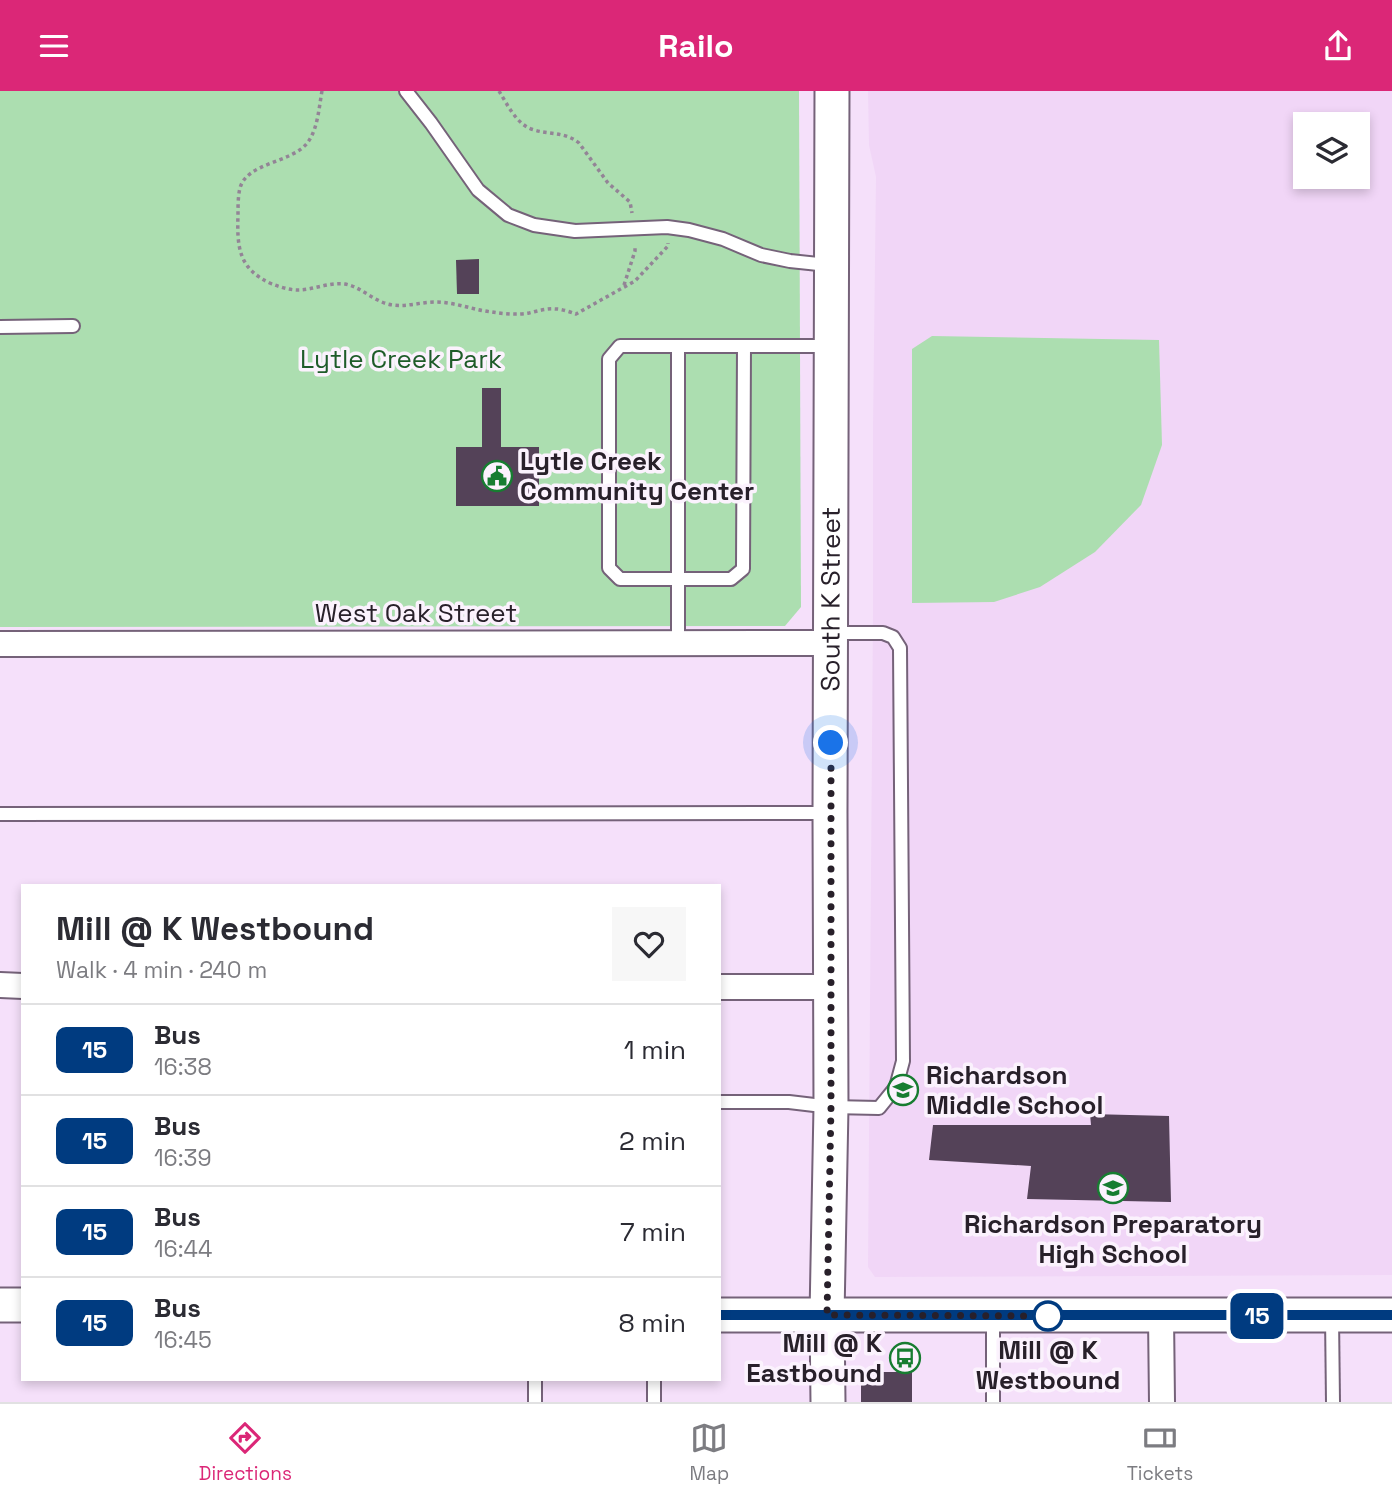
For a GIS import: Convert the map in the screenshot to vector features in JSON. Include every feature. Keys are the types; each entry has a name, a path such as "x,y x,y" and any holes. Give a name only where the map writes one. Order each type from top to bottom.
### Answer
{"street":[{"name":"South K Street","path":"828,1402 832,91"},
{"name":"West Oak Street","path":"0,644 678,643 831,638"},
{"path":"0,985 21,986"},
{"path":"721,987 831,987"},
{"path":"0,1305 21,1305"},
{"path":"721,1315 1392,1315"},
{"path":"1161,1316 1162,1402"},
{"path":"0,1328 21,1328"}],"lane":[{"path":"406,91 478,190 508,215 534,225 575,231 633,227 689,230 723,239 761,255 833,265"},
{"path":"0,327 73,326"},
{"path":"744,346 743,569 731,579 620,579 609,568 609,359 620,346 744,346 832,346"},
{"path":"678,346 678,643"},
{"path":"721,1102 789,1102 831,1107 879,1108 896,1087 903,1062 900,648 893,637 883,633 831,638"},
{"path":"0,814 830,813"},
{"path":"993,1316 993,1402"},
{"path":"1332,1316 1332,1402"},
{"path":"535,1381 535,1402"},
{"path":"653,1402 654,1381"}],"path":[{"path":"322,91 314,129 303,148 252,172 240,185 238,245 247,267 262,279 279,287 295,290 340,284 350,285 376,301 391,305 437,302 492,312 526,314 556,309 576,314 635,281 668,246 667,227"},
{"path":"499,91 515,116 530,129 562,134 579,143 608,183 630,202 635,251 624,287"}],"shaded area":[{"path":"868,91 1392,91 1392,1275 875,1277 868,1267 876,177 869,145"}],"green space":[{"name":"Lytle Creek Park","path":"0,91 799,91 801,607 785,626 0,627"},
{"path":"932,336 1159,340 1162,445 1141,505 1095,552 1040,587 994,602 912,603 912,349"}],"building":[{"path":"479,259 479,294 457,294 456,260"},
{"name":"Lytle Creek Community Center","path":"482,388 501,388 501,447 539,447 539,506 456,506 456,447 482,447"},
{"path":"1090,1114 1169,1116 1171,1202 1027,1199 1031,1166 929,1160 933,1125 1091,1125"},
{"path":"861,1372 912,1372 912,1402 861,1402"}],"bus line":[{"name":"15","path":"721,1315 1392,1315"}],"place":[{"name":"Lytle Creek Community Center","path":"497,476"},
{"name":"Richardson Middle School","path":"903,1090"},
{"name":"Richardson Preparatory High School","path":"1113,1188"},
{"name":"Mill @ K Westbound","path":"1048,1316"},
{"name":"Mill @ K Eastbound","path":"905,1358"}],"route":[{"path":"831,743 831,1107 827,1315 1048,1316"}]}
